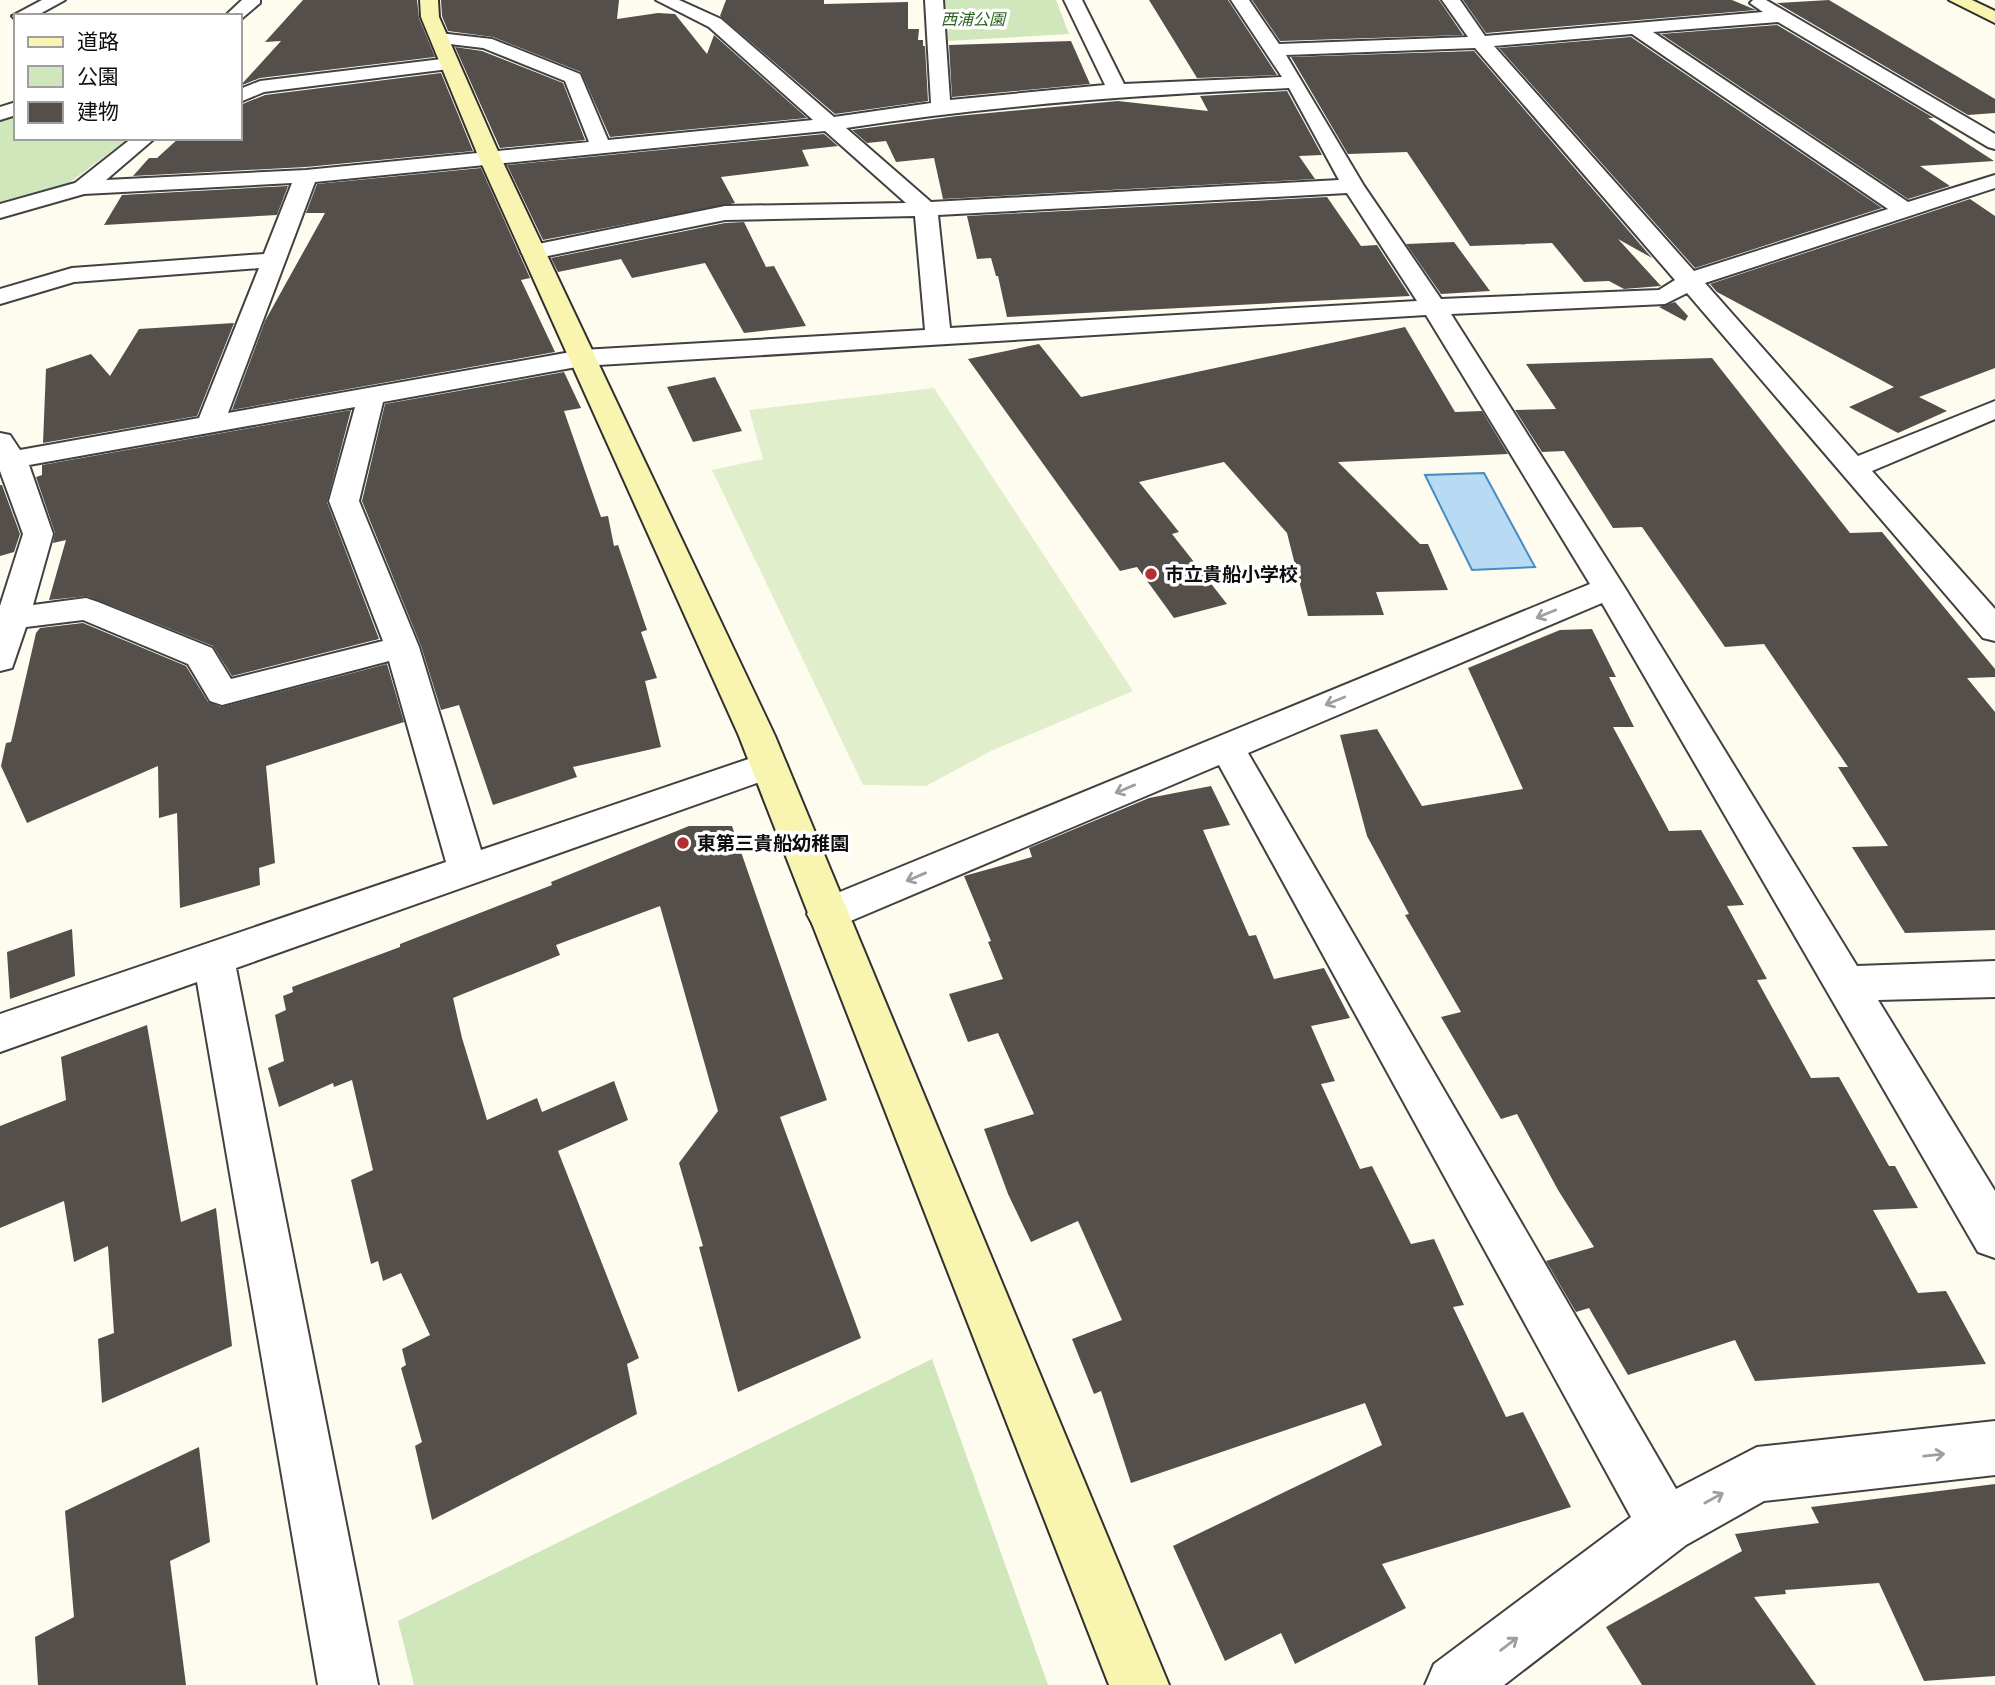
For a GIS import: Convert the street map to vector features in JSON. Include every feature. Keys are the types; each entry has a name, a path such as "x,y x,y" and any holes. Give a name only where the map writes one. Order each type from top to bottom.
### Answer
{"street":[{"path":"24,14 56,0"},
{"path":"237,14 251,3 251,0"},
{"path":"429,0 430,16 490,158 769,765 1139,1685"},
{"path":"666,0 715,23 926,209 938,337"},
{"path":"934,0 941,107"},
{"path":"1073,0 1117,89"},
{"path":"1240,0 1295,82 1353,186 1434,307 1609,589 1995,1235"},
{"path":"1451,0 1480,42 1995,630"},
{"path":"1754,0 1995,143"},
{"path":"1958,0 1995,18"},
{"path":"1273,50 1480,42 1782,16"},
{"path":"1636,29 1906,211"},
{"path":"242,95 260,87 486,43 573,78 601,147"},
{"path":"0,211 83,188 306,176 830,124 941,107 1117,89 1295,82"},
{"path":"83,188 143,140"},
{"path":"210,425 306,176"},
{"path":"0,660 37,534 4,454 210,425 582,358 1434,307 1665,297 1690,280 1995,181"},
{"path":"533,252 724,213 926,209 1353,186"},
{"path":"0,298 72,275 273,260"},
{"path":"371,396 344,501 402,647 468,870"},
{"path":"1854,468 1995,409"},
{"path":"827,914 1609,589"},
{"path":"13,618 86,609 200,656 222,693 402,647"},
{"path":"1226,746 1666,1525"},
{"path":"0,1033 769,765"},
{"path":"214,959 348,1685"},
{"path":"1844,984 1995,979"},
{"path":"1455,1685 1666,1525 1757,1474 1995,1448"}],"green space":[{"name":"西浦公園","path":"945,0 1056,0 1069,34 947,41"},
{"path":"14,116 14,140 126,140 69,183 0,203 0,122"},
{"path":"934,388 1133,691 991,751 926,786 863,785 712,470 763,459 749,410"},
{"path":"932,1359 1048,1685 414,1685 398,1621"}],"water":[{"path":"1484,473 1535,567 1472,570 1425,475"}],"building":[{"path":"303,0 417,0 419,18 435,57 260,78 242,85 281,41 265,42"},
{"path":"441,0 619,0 617,19 658,13 675,14 707,54 714,35 807,118 610,137 581,72 493,37 448,31 442,16"},
{"path":"726,0 824,0 824,4 908,2 908,29 919,29 918,40 923,40 925,46 928,101 835,114 720,16"},
{"path":"1149,0 1228,0 1277,75 1197,78"},
{"path":"1252,0 1439,0 1463,35 1280,41"},
{"path":"1463,0 1732,0 1756,10 1486,33"},
{"path":"1829,0 1995,99 1995,113 1968,115 1777,3"},
{"path":"1777,25 1934,118 1928,118 1994,161 1920,166 1950,186 1908,199 1661,34"},
{"path":"1631,37 1882,208 1695,268 1499,48"},
{"path":"1071,41 1090,84 952,97 949,45"},
{"path":"455,47 482,51 563,83 585,140 500,148"},
{"path":"1474,51 1652,258 1618,239 1661,286 1624,289 1609,281 1584,282 1552,243 1470,246 1407,152 1348,154 1291,57"},
{"path":"441,73 473,151 306,167 133,176 149,158 157,158 177,140 242,140 242,104 265,95"},
{"path":"1287,91 1322,155 1299,156 1315,179 943,199 934,158 896,162 886,141 867,143 852,130 957,116 1118,101 1208,111 1200,96"},
{"path":"824,134 838,146 802,150 809,166 721,177 735,203 543,240 507,165"},
{"path":"481,168 530,278 521,280 555,352 232,410 265,321 325,213 306,213 317,184"},
{"path":"288,186 277,215 104,225 122,195"},
{"path":"1327,197 1361,246 1377,245 1410,296 1007,317 991,258 977,259 967,216"},
{"path":"1970,199 1995,216 1995,368 1919,397 1947,411 1898,433 1849,407 1894,387 1717,292 1710,284"},
{"path":"744,222 766,267 774,266 806,326 744,333 705,263 632,278 621,259 558,272 551,258 725,223"},
{"path":"1454,242 1490,291 1441,294 1406,244"},
{"path":"1675,302 1688,316 1685,321 1659,307"},
{"path":"234,323 197,416 43,443 46,369 91,354 110,376 139,329"},
{"path":"1405,327 1455,412 1482,411 1508,454 1338,462 1420,544 1428,544 1448,590 1376,592 1384,615 1308,616 1287,533 1224,462 1139,482 1179,532 1172,534 1227,604 1174,618 1137,567 1120,571 968,359 1039,344 1081,397"},
{"path":"1712,358 1850,533 1882,532 1995,669 1995,677 1967,678 1995,712 1995,930 1905,933 1852,847 1888,846 1838,767 1848,767 1764,644 1725,647 1642,527 1613,528 1564,451 1542,452 1515,410 1556,409 1526,364"},
{"path":"564,372 581,408 564,411 601,517 608,516 614,546 618,545 647,630 641,632 657,678 645,681 661,747 573,767 577,777 493,805 459,705 441,710 421,646 362,501 385,404"},
{"path":"715,377 742,431 693,442 667,387"},
{"path":"351,410 327,502 379,639 232,676 213,646 87,596 49,600 66,540 53,543 55,533 36,477 42,475 42,465"},
{"path":"0,485 20,534 14,552 0,556"},
{"path":"83,623 186,666 208,702 221,707 387,664 404,722 266,766 275,863 259,868 260,885 180,908 177,813 159,818 158,766 27,823 1,766 6,743 11,742 36,633 40,628"},
{"path":"1592,629 1616,677 1609,677 1634,727 1613,727 1669,831 1701,830 1744,905 1727,906 1767,979 1757,980 1811,1078 1839,1077 1889,1166 1895,1166 1918,1208 1873,1210 1918,1293 1946,1291 1986,1364 1755,1381 1735,1340 1628,1375 1589,1308 1576,1312 1546,1261 1594,1247 1558,1190 1517,1114 1501,1119 1441,1017 1461,1012 1405,915 1409,914 1367,836 1340,735 1377,729 1422,806 1523,789 1468,668 1560,630"},
{"path":"1211,786 1230,825 1203,830 1249,936 1256,935 1274,979 1324,968 1350,1018 1311,1026 1335,1081 1321,1084 1360,1169 1372,1166 1411,1244 1434,1239 1464,1305 1453,1307 1506,1417 1523,1412 1571,1507 1382,1564 1406,1608 1295,1664 1281,1633 1225,1661 1173,1546 1382,1445 1365,1403 1131,1483 1101,1391 1094,1394 1072,1339 1122,1320 1078,1221 1031,1242 1008,1194 984,1129 1034,1114 998,1033 968,1042 949,994 1003,979 988,942 991,941 964,876 1032,857 1029,848 1149,798"},
{"path":"689,826 732,826 827,1100 780,1117 861,1338 738,1392 699,1247 703,1246 679,1163 718,1111 660,906 556,945 560,955 453,998 487,1120 537,1098 542,1112 614,1081 628,1120 558,1151 639,1358 627,1364 637,1414 432,1520 415,1446 422,1442 401,1368 406,1365 402,1349 430,1335 401,1273 383,1281 378,1261 371,1264 351,1180 373,1170 352,1080 334,1087 333,1083 279,1107 268,1068 284,1061 275,1015 286,1010 283,996 293,992 292,987 400,947 400,944 552,885 551,882"},
{"path":"72,929 75,976 10,999 7,952"},
{"path":"147,1025 181,1222 216,1208 232,1346 102,1403 98,1339 114,1333 108,1246 74,1262 64,1201 0,1228 0,1126 66,1100 61,1057"},
{"path":"199,1447 210,1542 170,1561 186,1685 38,1685 35,1637 74,1617 65,1511"},
{"path":"1995,1484 1995,1676 1924,1681 1879,1583 1785,1590 1786,1594 1754,1597 1816,1685 1642,1685 1606,1627 1742,1551 1735,1534 1819,1523 1811,1507"}],"place":[{"name":"市立貴船小学校","path":"1151,574"},
{"name":"東第三貴船幼稚園","path":"683,843"}]}
